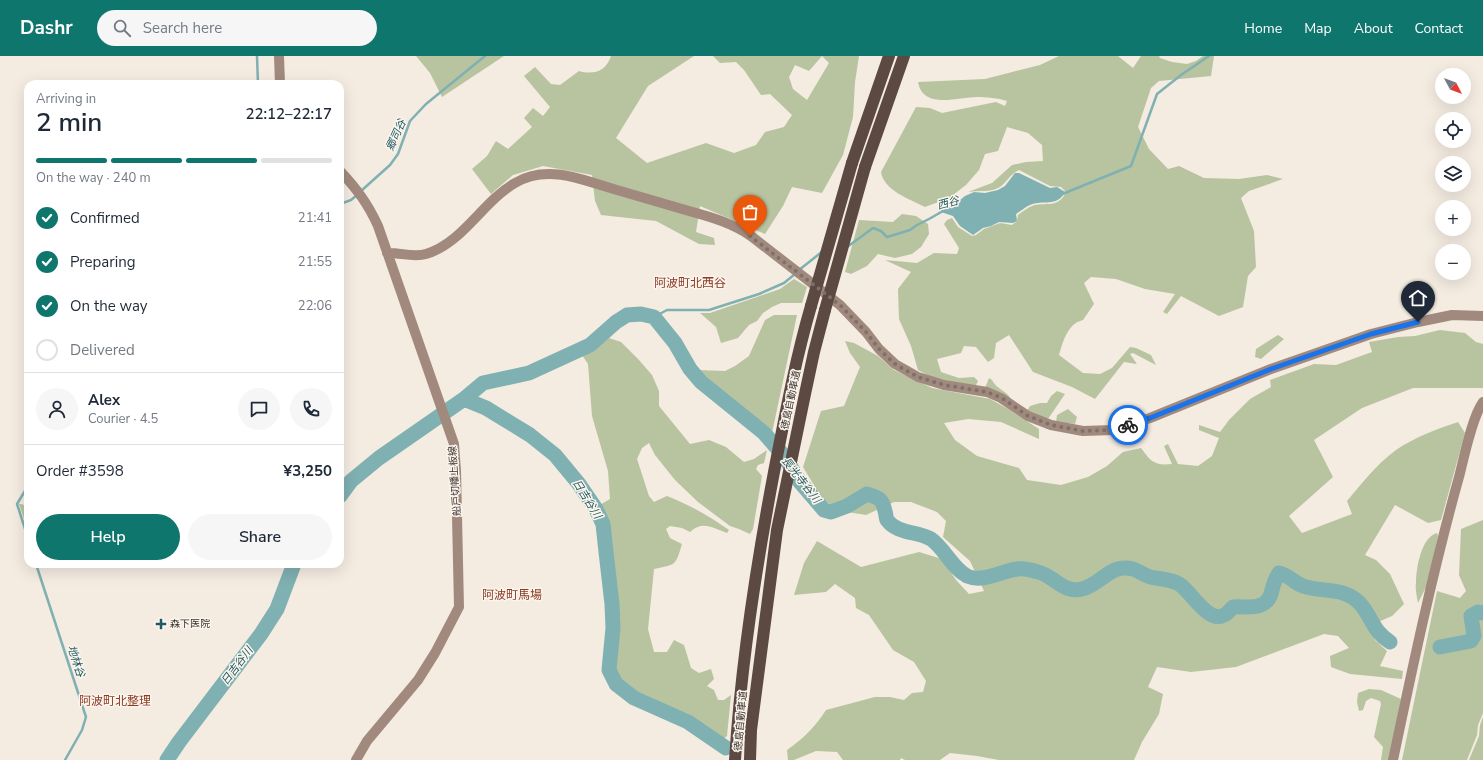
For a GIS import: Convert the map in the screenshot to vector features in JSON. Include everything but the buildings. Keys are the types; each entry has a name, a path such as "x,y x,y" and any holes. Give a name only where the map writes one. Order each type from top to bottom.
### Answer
{"highway":[{"name":"徳島自動車道","path":"735,760 748,626 763,527 799,348 852,163 889,56"},
{"name":"徳島自動車道","path":"750,760 752,722 777,530 804,394 814,352 865,167 904,56"}],"street":[{"path":"279,56 280,80"},
{"path":"387,253 414,255 425,254 443,247 498,195 515,183 534,175 550,174 570,176 735,226 840,305 866,332 879,349 895,364 918,377 944,385 987,392 1002,398 1028,416 1051,425 1083,431 1113,430 1150,418 1271,369 1371,334 1452,315 1483,316"},
{"name":"船戸切幡上板線","path":"344,176 370,208 378,226 454,444 459,607 436,653 418,680 368,741 356,760"},
{"path":"1393,760 1451,505 1472,429 1483,402"}],"green space":[{"path":"416,56 504,56 442,97 430,73"},
{"path":"611,56 694,56 648,86 616,138 647,163 706,143 734,153 756,145 765,132 784,127 792,115 770,94 761,95 744,70 736,62 720,63 713,56 822,56 859,56 855,82 853,117 843,155 822,193 792,187 783,206 765,234 700,206 696,232 714,238 715,245 699,244 656,221 601,215 595,201 592,175 543,166 513,175 491,194 472,169 487,156 496,141 508,149 532,127 524,118 533,108 543,116 550,107 524,76 535,67 551,84 560,85 579,71 589,73 598,71 606,66","holes":["822,56 829,63 807,100 793,89 789,77 795,65 809,71"]},
{"path":"1059,56 1118,56 1133,68 1141,56 1159,56 1160,58 1172,62 1187,64 1196,61 1203,56 1214,56 1211,76 1159,81 1151,88 1138,127 1149,149 1168,169 1179,166 1204,178 1239,179 1267,175 1283,179 1249,191 1241,198 1254,231 1256,267 1248,276 1243,307 1219,316 1181,296 1167,314 1163,312 1175,294 1145,289 1116,279 1091,277 1084,283 1094,304 1083,320 1073,325 1069,329 1059,355 1083,373 1100,374 1112,368 1130,347 1136,348 1151,355 1156,365 1133,353 1130,354 1137,364 1124,362 1095,399 1072,387 1033,372 1009,335 996,343 994,358 988,362 976,347 964,346 961,353 937,359 941,372 959,378 974,377 978,381 975,387 931,377 918,370 911,346 899,319 898,289 911,272 885,260 917,263 934,253 957,254 959,248 944,224 947,220 952,218 958,227 972,236 984,229 1000,223 1012,225 1017,221 1018,215 1026,209 1032,206 1055,203 1063,198 1066,192 1061,187 1050,186 1019,170 996,189 989,191 968,192 992,183 1012,165 1043,161 1042,145 1028,133 1007,127 998,151 985,154 979,170 966,185 949,198 925,207 898,194 883,179 881,172 916,107 930,108 942,113 996,102 1005,106 1007,101 996,98 981,97 951,100 934,99 921,91 918,82 985,79 1040,65"},
{"path":"902,214 916,216 928,224 929,234 921,247 912,254 895,258 878,254 867,266 851,274 845,272 859,220 893,222"},
{"path":"794,279 807,287 802,303 781,303 772,307 763,313 757,321 749,325 738,338 721,343 716,327 700,313 710,313 780,289"},
{"path":"774,315 797,315 772,433 708,382 697,370 725,371 749,356 765,320"},
{"path":"1440,330 1465,333 1476,342 1483,344 1483,388 1413,388 1362,408 1314,440 1333,477 1289,516 1302,533 1352,514 1347,501 1382,461 1403,445 1418,437 1458,422 1465,433 1441,520 1428,523 1395,505 1365,555 1376,560 1390,574 1404,604 1392,616 1369,626 1375,640 1387,651 1380,666 1403,671 1402,679 1350,674 1331,667 1330,656 1349,648 1338,636 1324,634 1236,667 1191,672 1157,667 1148,687 1163,694 1159,714 1142,742 1134,760 999,760 950,753 940,760 905,760 901,758 900,760 843,760 837,752 816,751 794,760 788,760 787,750 798,742 818,722 826,710 875,697 890,697 904,700 912,693 923,692 926,681 914,662 893,650 869,615 856,608 855,598 835,584 826,592 794,595 804,563 817,541 861,567 919,552 942,559 956,580 969,594 984,591 970,561 943,537 946,521 937,512 911,502 894,502 866,515 847,512 831,505 821,497 803,467 821,411 844,406 860,367 850,353 845,341 854,343 878,356 894,370 932,388 990,399 1039,429 1039,439 1001,422 968,419 944,423 955,440 977,456 1019,468 1027,480 1061,485 1088,477 1107,466 1123,452 1141,448 1151,460 1157,464 1172,464 1164,446 1168,444 1178,464 1198,466 1212,456 1219,438 1199,430 1199,425 1220,432 1229,420 1250,399 1271,387 1270,380 1314,364 1336,365 1372,352 1369,342 1398,337 1415,336"},
{"path":"1278,335 1284,339 1261,359 1255,357 1256,349"},
{"path":"609,338 621,342 652,375 659,391 659,406 690,444 709,440 726,447 744,462 754,459 767,450 764,463 758,465 756,469 762,476 753,529 750,534 730,526 698,502 675,480 655,455 649,443 642,448 637,459 649,496 654,502 667,496 699,511 729,530 727,533 708,526 699,526 690,532 682,528 670,526 666,529 670,538 682,544 678,557 674,563 654,569 648,629 654,652 667,652 674,640 684,645 691,668 699,673 711,669 714,679 707,686 714,690 718,700 724,700 731,695 727,736 721,741 688,719 687,713 684,716 635,695 619,684 612,670 616,630 616,597 606,524 598,506 610,499 608,471 592,416 588,364 582,355"},
{"path":"989,378 996,386 1008,395 1012,401 985,388"},
{"path":"1057,391 1065,394 1048,419 1027,411 1030,406 1040,403 1047,403 1051,396"},
{"path":"1068,409 1077,417 1075,424 1056,422 1057,415"},
{"path":"19,504 24,505 24,519"},
{"path":"1483,520 1483,713 1478,725 1477,735 1467,760 1402,760 1437,591 1460,598 1466,591 1459,575 1461,529"},
{"path":"1437,533 1438,536 1428,583 1418,603 1416,586 1420,554 1427,541"},
{"path":"1369,689 1381,690 1401,699 1389,760 1381,760 1383,747 1374,737 1381,704 1380,701 1371,698 1366,701 1363,710 1359,711 1357,702 1358,693"},
{"path":"1483,717 1483,760 1469,760 1479,736 1480,725"}],"water":[{"path":"1015,173 1019,173 1050,188 1057,187 1065,192 1058,200 1053,202 1035,203 1026,207 1016,214 1017,221 1013,223 999,222 983,228 973,235 960,226 953,216 938,211 953,206 965,196 974,192 985,193 998,190 1005,186"}],"waterway":[{"name":"地林谷","path":"257,56 258,80"},
{"name":"郷司谷","path":"361,191 390,165 398,154 410,121 426,104 485,56"},
{"name":"西谷","path":"1060,195 1131,166 1157,94 1209,56"},
{"name":"郷司谷","path":"344,203 351,200 357,195"},
{"name":"西谷","path":"847,247 873,228 881,231 887,237 910,230 943,211"},
{"name":"西谷","path":"799,270 823,251"},
{"name":"西谷","path":"654,317 667,310 709,310 759,294 784,283 795,274"},
{"name":"長光寺谷川","path":"344,491 351,481 379,458 464,399 483,383 529,373 590,345 616,322 627,315 641,314 654,317 675,343 690,369 701,382 764,433 784,456 800,482 824,510 831,512 847,506 867,494 877,498 883,503 887,520 891,525 931,539 957,568 967,576 979,578 1011,570 1025,569 1043,574 1064,587 1075,590 1082,589 1095,583 1112,571 1125,568 1133,569 1150,577 1176,582 1184,588 1200,606 1212,615 1218,617 1227,613 1233,607 1250,607 1264,603 1271,594 1279,573 1286,575 1303,586 1349,595 1362,606 1380,634 1390,642"},
{"name":"日吉谷川","path":"464,399 486,408 530,435 555,455 579,484 596,509 603,524 612,604 613,628 609,670 616,684 634,698 688,722 726,748"},
{"name":"地林谷","path":"24,493 17,504 24,526"},
{"name":"地林谷","path":"37,568 86,717 82,730 65,760"},
{"name":"日吉谷川","path":"167,760 261,634 277,609 292,568"},
{"name":"長光寺谷川","path":"1440,647 1471,641 1474,636 1471,616 1478,612 1483,613"}],"way so far":[{"path":"750,236 840,305 866,332 879,349 895,364 918,377 944,385 987,392 1002,398 1028,416 1051,425 1083,431 1113,430 1128,425"}],"place":[{"name":"森下医院","path":"161,624"}],"district":[{"name":"阿波町北西谷","path":"690,283"},
{"name":"阿波町馬場","path":"512,595"},
{"name":"阿波町北整理","path":"115,701"}],"route":[{"path":"1128,425 1150,418 1271,369 1371,334 1418,322"}]}
